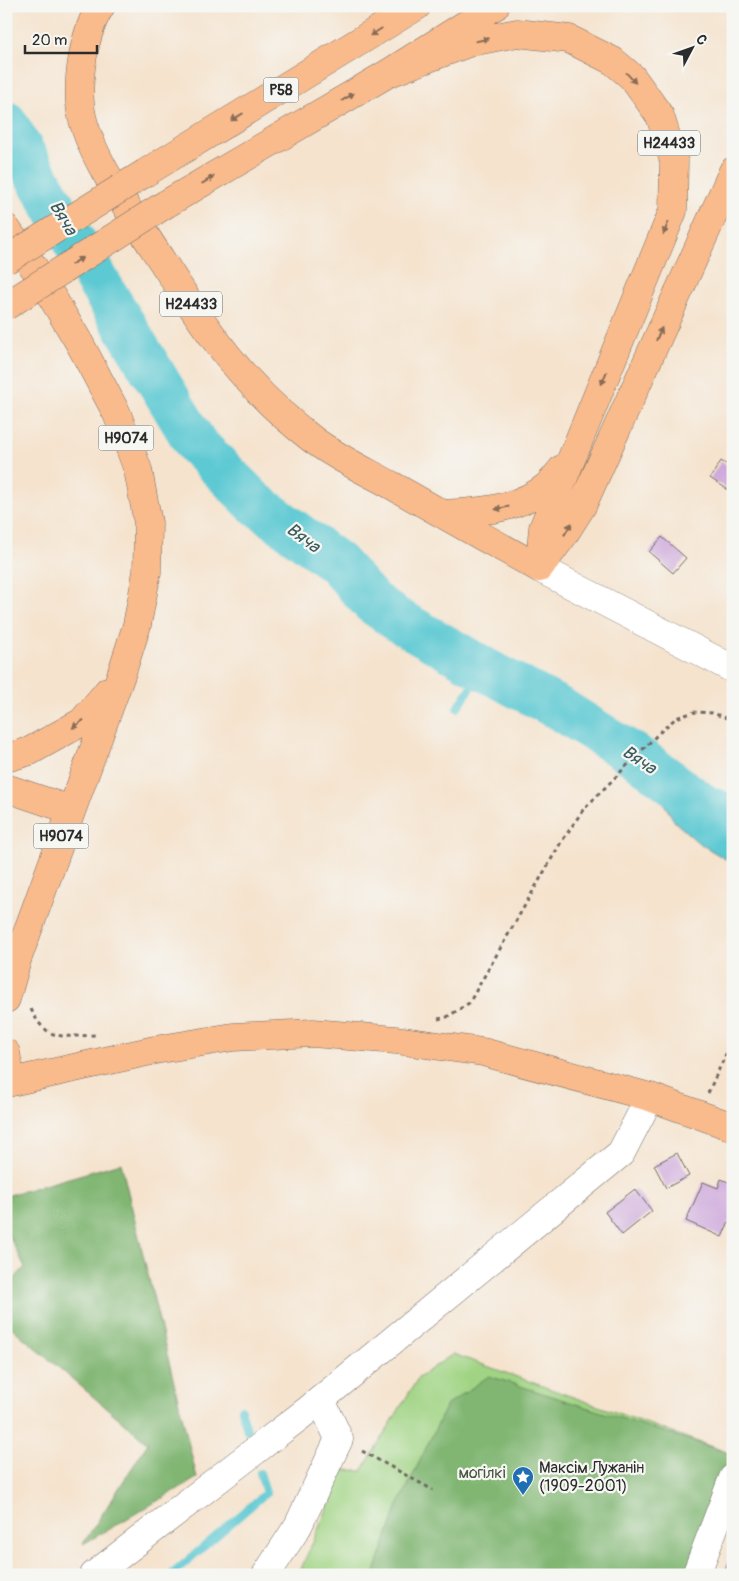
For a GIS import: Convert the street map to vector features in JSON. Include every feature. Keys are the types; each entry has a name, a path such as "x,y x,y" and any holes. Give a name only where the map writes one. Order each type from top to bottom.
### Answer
{"main road":[{"name":"Н24433","path":"101,6 96,13 86,42 80,73 81,111 95,153 133,217 215,339 249,382 279,412 314,440 539,568 543,528 673,211 674,160 660,116 632,77 613,61 569,38 517,33 471,42 387,74"},
{"name":"Р58","path":"6,260 145,172 417,6"},
{"name":"Р58","path":"6,306 166,204 387,74 495,6"},
{"path":"539,568 582,506 733,171"},
{"name":"Н9074","path":"6,228 37,272 80,344 117,414 138,470 148,523 147,572 137,626 17,960 18,1002"},
{"name":"Н24433","path":"442,514 479,512 511,506 529,499 548,486 570,462"},
{"name":"Н9074","path":"6,758 30,751 82,722 121,674"},
{"name":"Н9074","path":"6,788 71,810"},
{"path":"6,1053 9,1083 155,1050 233,1037 314,1032 396,1040 482,1052 650,1097 733,1127"}],"street":[{"path":"539,568 733,669"},
{"path":"94,1575 321,1400 621,1153 650,1097"},
{"path":"266,1575 298,1526 339,1438 321,1400"},
{"path":"696,1575 733,1478"}],"path":[{"path":"429,1020 447,1017 468,1003 560,844 584,810 660,732 676,718 694,712 712,713 733,720"},
{"path":"18,1002 50,1034 67,1036 105,1034"},
{"path":"705,1118 709,1089 733,1039"},
{"path":"339,1438 433,1490"}],"green space":[{"path":"121,1163 197,1478 83,1544 148,1443 6,1323 6,1288 25,1267 6,1230 6,1196"},
{"name":"могілкі","path":"453,1354 732,1454 685,1575 297,1575 344,1470 362,1471 418,1378"},
{"name":"могілкі","path":"489,1376 732,1454 685,1575 374,1575 397,1508 447,1405"}],"water":[{"path":"653,768 720,804 733,807 733,861 727,860 699,843 675,822 658,794"}],"building":[{"path":"721,461 729,466 733,461 733,493 710,478"},
{"path":"662,537 686,558 673,573 649,552"},
{"path":"677,1153 689,1176 666,1188 654,1165"},
{"path":"721,1179 733,1184 733,1213 722,1237 686,1221 703,1182 718,1188"},
{"path":"635,1189 652,1211 622,1235 605,1212"},
{"path":"733,1551 733,1575 731,1575 724,1572"}],"waterway":[{"name":"Вяча","path":"6,123 79,250 196,444 254,502 337,563 372,602 396,619 484,669 562,710 643,761 705,807 733,817"},
{"path":"457,708 484,669"},
{"path":"241,1409 247,1430"},
{"path":"171,1575 266,1493 260,1473"}],"place":[{"name":"Максiм Лужанiн (1909-2001)","path":"523,1496"}]}
